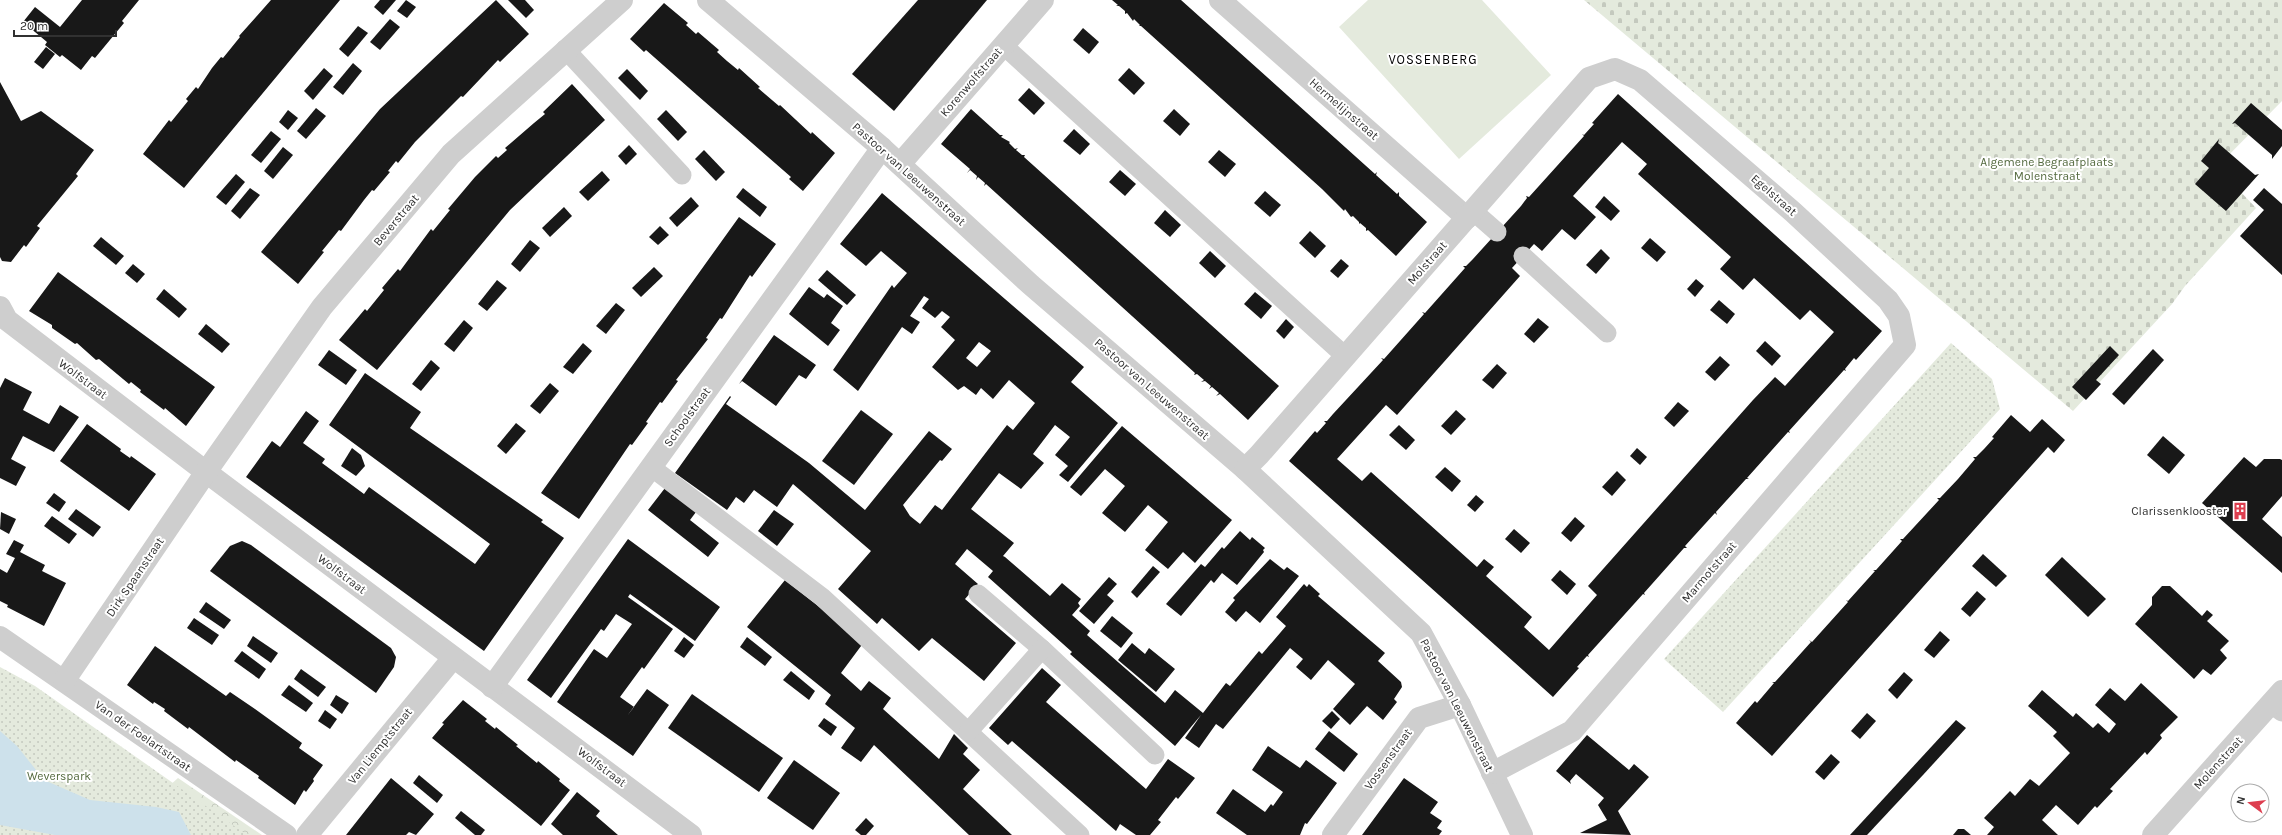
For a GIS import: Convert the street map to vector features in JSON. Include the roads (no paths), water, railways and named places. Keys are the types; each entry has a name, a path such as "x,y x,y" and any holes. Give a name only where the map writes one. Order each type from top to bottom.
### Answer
{"street":[{"name":"Beverstraat","path":"206,472 322,307 451,154 565,49 622,0"},
{"name":"Pastoor van Leeuwenstraat","path":"708,0 882,148 1031,285 1245,469 1421,633 1460,705 1522,835"},
{"name":"Korenwolfstraat","path":"900,164 1043,0"},
{"name":"Hermelijnstraat","path":"1220,0 1470,214"},
{"name":"Molstraat","path":"1245,469 1589,78 1615,69"},
{"name":"Egelstraat","path":"1615,69 1640,80 1793,212 1888,300 1899,316 1905,345"},
{"name":"Schoolstraat","path":"492,687 882,148"},
{"name":"Wolfstraat","path":"2,320 691,835"},
{"name":"Marmotstraat","path":"1492,773 1572,731 1905,345"},
{"name":"Dirk Spaanstraat","path":"64,681 206,472"},
{"name":"Van der Foelartstraat","path":"0,637 286,835"},
{"name":"Van Liemptstraat","path":"308,835 453,658"},
{"name":"Molenstraat","path":"2153,835 2278,702"},
{"name":"Vossenstraat","path":"1333,835 1419,718 1460,705"}],"lane":[{"path":"1004,45 1345,356"},
{"path":"565,49 682,175"},
{"path":"1470,214 1497,232"},
{"path":"1523,256 1607,333"},
{"path":"651,467 822,597 1080,835"},
{"path":"978,594 1042,649 1155,756"},
{"path":"968,732 1042,649"}],"water":[{"path":"0,731 17,746 44,780 90,800 156,807 179,812 191,835 55,835 0,825"}],"place":[{"name":"Clarissenklooster","path":"2240,511"}],"district":[{"name":"VOSSENBERG","path":"1433,59"}],"park label":[{"name":"Algemene Begraafplaats Molenstraat","path":"2047,169"},
{"name":"Weverspark","path":"59,776"}]}
